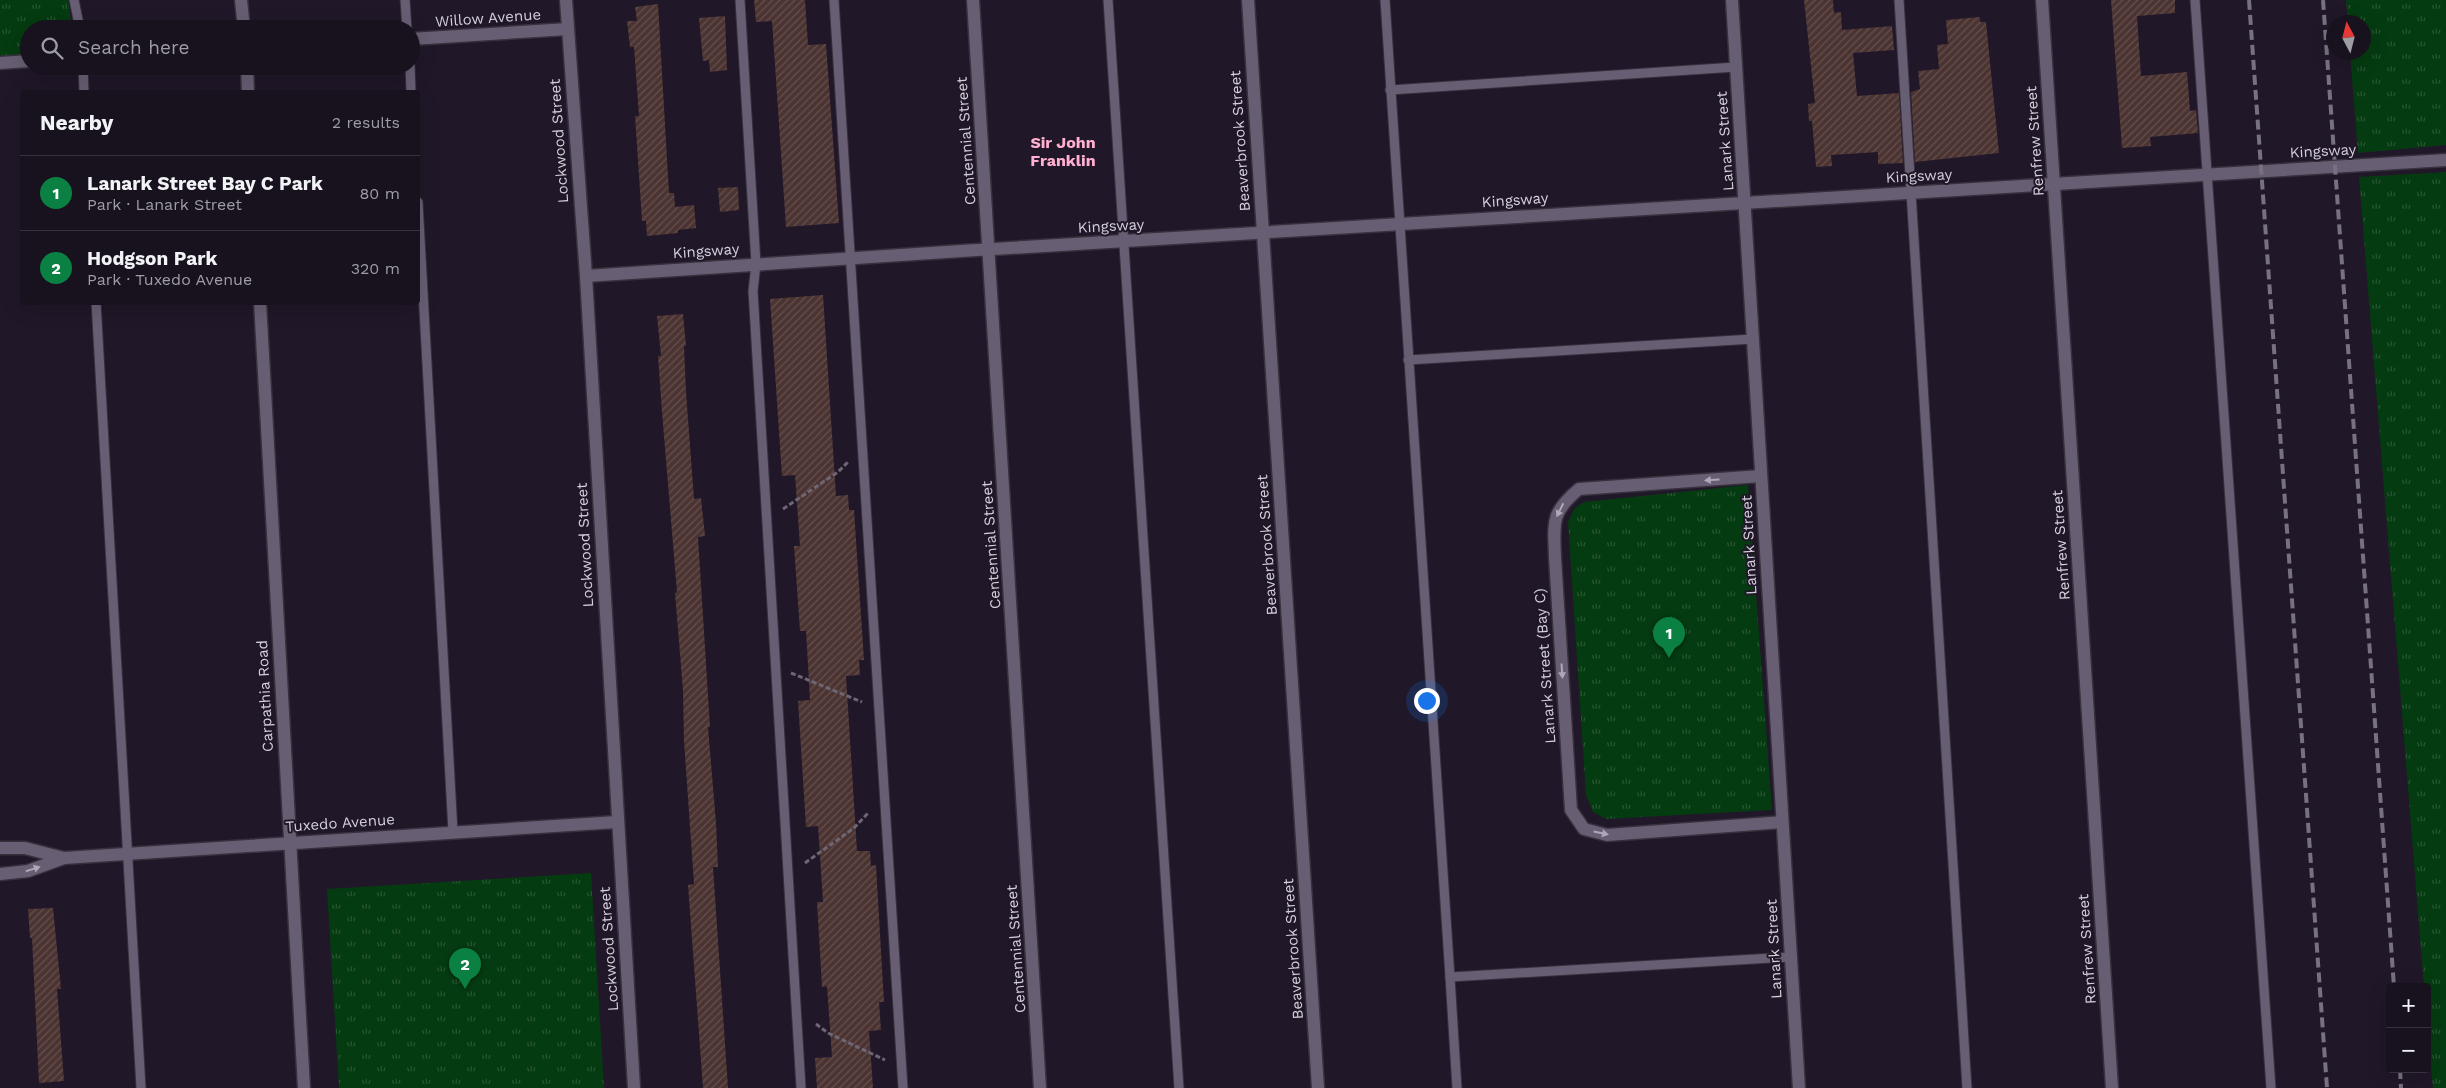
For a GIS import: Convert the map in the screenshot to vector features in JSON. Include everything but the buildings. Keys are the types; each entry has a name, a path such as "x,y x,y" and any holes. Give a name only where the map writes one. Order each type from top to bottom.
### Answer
{"street":[{"path":"241,0 243,20"},
{"name":"Lockwood Street","path":"566,0 586,276 634,1088"},
{"name":"Centennial Street","path":"973,0 1040,1088"},
{"name":"Beaverbrook Street","path":"1248,0 1318,1088"},
{"name":"Lanark Street","path":"1732,0 1799,1088"},
{"name":"Renfrew Street","path":"2042,0 2112,1088"},
{"name":"Willow Avenue","path":"420,38 568,29"},
{"path":"0,63 20,62"},
{"path":"247,75 248,90"},
{"name":"Kingsway","path":"586,276 989,249 2446,160"},
{"name":"Carpathia Road","path":"260,305 304,1088"},
{"name":"Lanark Street (Bay C)","path":"1761,476 1579,489 1562,504 1554,524 1555,568 1571,810 1584,829 1607,835 1782,822"},
{"name":"Tuxedo Avenue","path":"0,874 28,871 64,858 618,822"},
{"name":"Tuxedo Avenue","path":"0,848 26,848 64,858"}],"lane":[{"path":"74,0 78,20"},
{"path":"404,0 406,20"},
{"path":"740,0 756,264 752,291 801,1088"},
{"path":"834,0 903,1088"},
{"path":"1108,0 1179,1088"},
{"path":"1385,0 1457,1088"},
{"path":"1898,0 1968,1088"},
{"path":"2195,0 2271,1088"},
{"path":"1390,90 1736,67"},
{"path":"83,75 84,90"},
{"path":"410,75 411,90"},
{"path":"420,238 453,832"},
{"path":"96,305 141,1088"},
{"path":"1408,360 1753,340"},
{"path":"1450,976 1790,957"}],"path":[{"path":"783,509 838,472 849,461"},
{"path":"791,673 862,702"},
{"path":"805,863 854,828 869,812"},
{"path":"816,1024 828,1033 886,1060"}],"green space":[{"path":"0,0 68,0 71,20 20,20 20,55 0,56"},
{"path":"2346,0 2446,0 2446,145 2358,153 2351,60 2371,60 2371,15 2347,15"},
{"path":"2446,172 2446,1088 2433,1088 2431,1066 2431,983 2424,983 2359,177"},
{"path":"1748,485 1772,810 1606,819 1593,812 1586,795 1568,522 1575,508 1584,502"},
{"path":"591,873 604,1088 339,1088 327,889"}],"railway":[{"path":"2249,0 2327,1088"},
{"path":"2323,0 2394,983"},
{"path":"2400,1073 2401,1088"}],"place":[{"name":"Lanark Street Bay C Park","path":"1669,658"},
{"name":"Hodgson Park","path":"465,989"}],"district":[{"name":"Sir John Franklin","path":"1063,151"}]}
